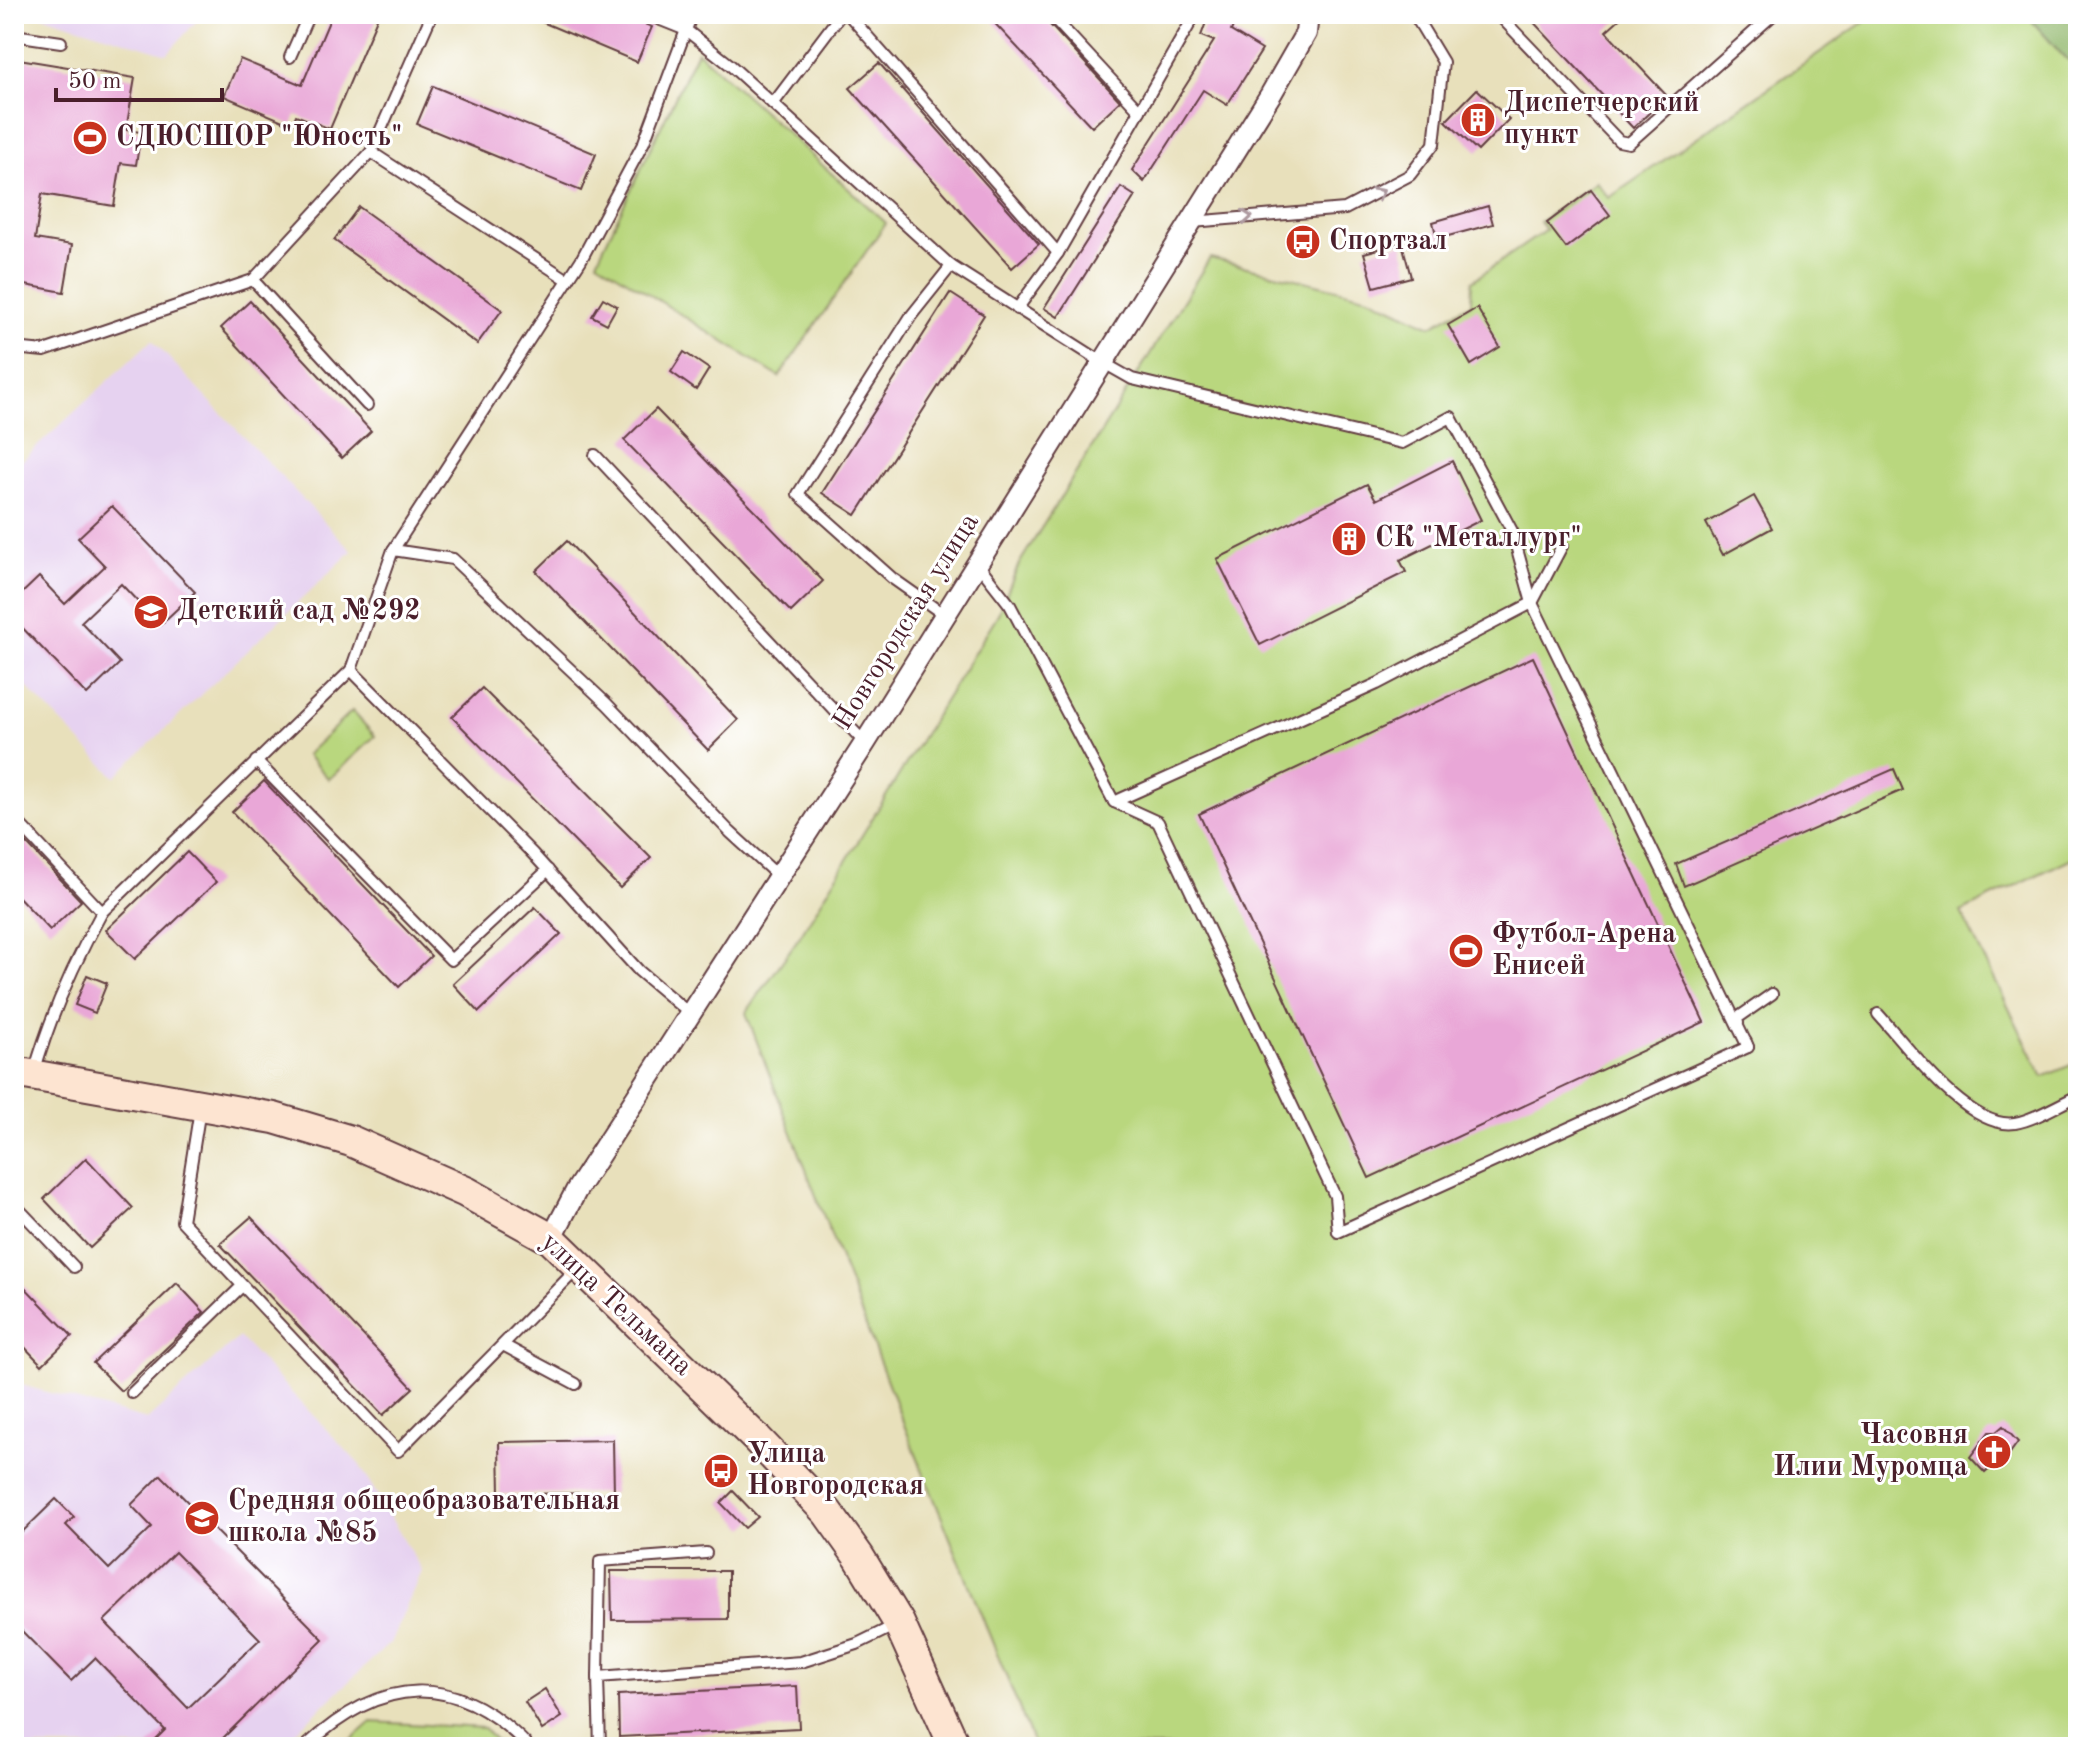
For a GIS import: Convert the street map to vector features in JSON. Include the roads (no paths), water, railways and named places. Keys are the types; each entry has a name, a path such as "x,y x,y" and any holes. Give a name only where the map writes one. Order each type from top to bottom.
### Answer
{"main road":[{"name":"улица Тельмана","path":"24,1074 274,1118 351,1141 478,1198 551,1239 756,1438 827,1512 899,1623 955,1747"}],"street":[{"name":"Новгородская улица","path":"551,1239 576,1191 865,743 1190,222 1307,23"}],"lane":[{"path":"290,57 309,14"},
{"path":"14,348 44,351 253,280 371,152 432,14"},
{"path":"646,14 686,30 773,104 951,266 1132,379 1402,443 1451,417 1512,531 1532,603 1748,1047 1338,1232 1335,1196 1158,822 1114,802 1010,605 977,563"},
{"path":"24,1074 46,1033 79,954 102,912 351,670 393,550 568,280 644,142 692,14"},
{"path":"773,104 841,14"},
{"path":"848,14 1058,253"},
{"path":"1050,14 1140,111"},
{"path":"1017,309 1058,253 1140,111 1192,20 1186,14"},
{"path":"1190,222 1345,209 1410,175 1434,144 1443,62 1414,14"},
{"path":"1498,14 1619,141 1629,143 1774,14"},
{"path":"14,35 61,42"},
{"path":"371,152 568,280"},
{"path":"943,614 892,578 798,494 911,316 951,266"},
{"path":"253,280 367,405"},
{"path":"595,455 865,743"},
{"path":"1114,802 1377,684 1532,603 1562,546"},
{"path":"393,550 453,559 607,704 730,832 778,876"},
{"path":"351,670 548,870 639,971 690,1014"},
{"path":"256,761 451,960 548,870"},
{"path":"14,818 102,912"},
{"path":"1736,1019 1772,994"},
{"path":"1878,1014 1954,1097 1978,1115 2014,1123 2078,1096"},
{"path":"201,1104 182,1221 398,1451 581,1265"},
{"path":"14,1204 74,1267"},
{"path":"132,1393 242,1286"},
{"path":"503,1345 576,1384"},
{"path":"600,1747 600,1561 706,1553"},
{"path":"598,1677 801,1662 857,1644 899,1623"},
{"path":"305,1747 335,1719 366,1702 395,1693 429,1692 476,1704 502,1719 529,1747"}],"place":[{"name":"Диспетчерский пункт","path":"1478,120"},
{"name":"СДЮСШОР \"Юность\"","path":"90,138"},
{"name":"Спортзал","path":"1303,242"},
{"name":"СК \"Металлург\"","path":"1349,539"},
{"name":"Детский сад №292","path":"151,612"},
{"name":"Футбол-Арена Енисей","path":"1466,951"},
{"name":"Часовня Илии Муромца","path":"1994,1452"},
{"name":"Улица Новгородская","path":"721,1471"},
{"name":"Средняя общеобразовательная школа №85","path":"202,1518"}]}
